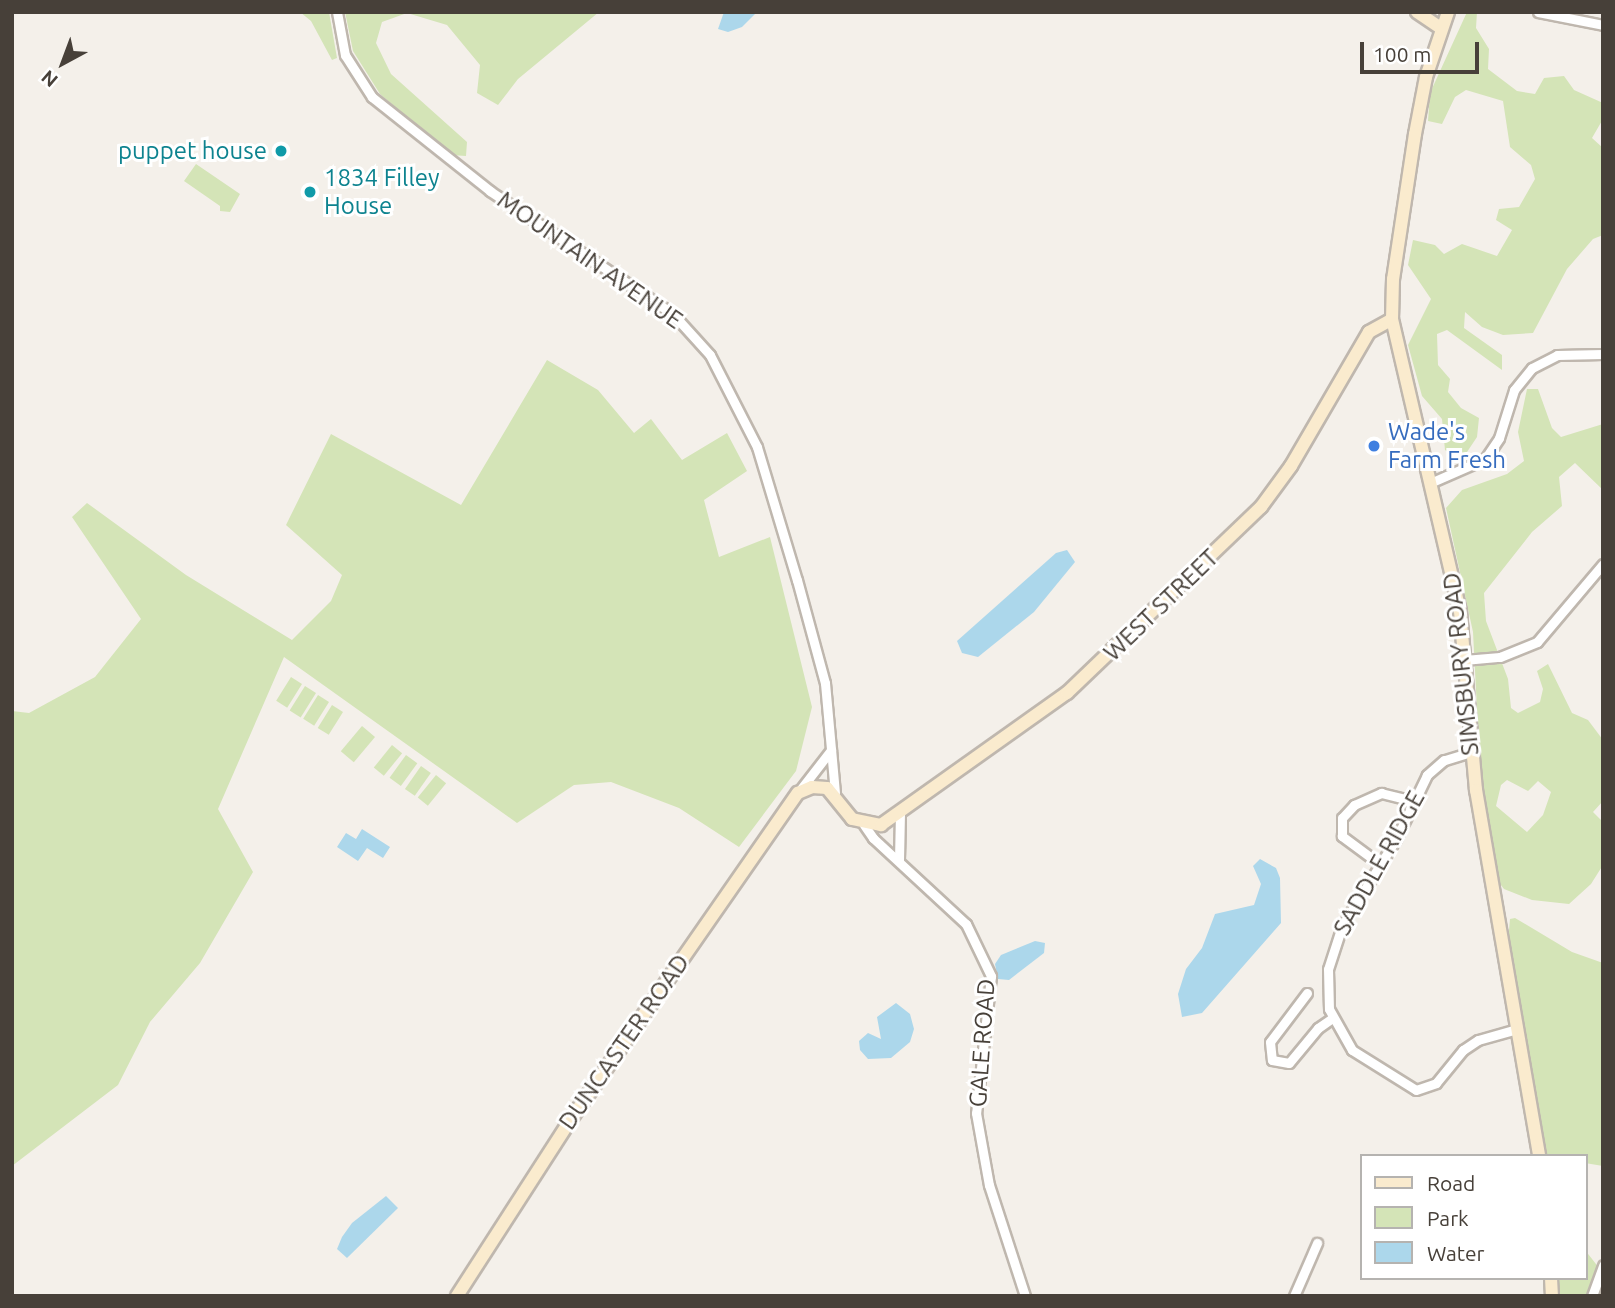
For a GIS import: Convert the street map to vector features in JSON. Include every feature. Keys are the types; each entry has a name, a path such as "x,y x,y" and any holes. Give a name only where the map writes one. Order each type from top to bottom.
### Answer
{"street":[{"name":"MOUNTAIN AVENUE","path":"338,12 345,55 372,97 490,191 673,314 710,355 757,447 789,553 825,683 835,793"},
{"path":"1417,12 1441,29"},
{"name":"SIMSBURY ROAD","path":"1448,12 1441,29 1415,134 1393,279 1392,319 1460,611 1471,752 1539,1154"},
{"path":"1538,12 1603,25"},
{"name":"WEST STREET","path":"864,825 881,825 900,814 1082,680 1247,523 1291,466 1368,332 1392,319"},
{"path":"1430,483 1485,458 1499,438 1514,390 1532,368 1558,355 1603,354"},
{"path":"1464,660 1500,657 1537,642 1603,564"},
{"name":"DUNCASTER ROAD","path":"457,1296 562,1132 798,793 831,750"},
{"name":"SADDLE RIDGE","path":"1471,752 1440,762 1414,801 1381,865 1334,944 1326,978 1331,1019 1352,1050 1416,1090 1436,1083 1463,1050 1478,1040 1517,1029"},
{"path":"798,793 811,787 835,793 852,819 864,825"},
{"path":"1381,865 1342,836 1342,818 1354,805 1381,793 1414,801"},
{"path":"899,860 900,814"},
{"name":"GALE ROAD","path":"864,825 966,924 991,976 976,1113 989,1185 1025,1296"},
{"path":"1307,993 1270,1042 1272,1060 1289,1063 1318,1028 1331,1019"},
{"path":"1294,1296 1317,1242"},
{"path":"1592,1296 1603,1265"}],"green space":[{"path":"300,12 329,12 337,58 332,60 311,21"},
{"path":"345,12 599,12 518,79 498,105 477,93 480,65 447,25 407,13 382,22 376,43 391,74 467,142 466,156 451,155 380,94 353,51"},
{"path":"1467,12 1477,12 1476,28 1489,49 1488,69 1517,91 1535,94 1544,78 1564,76 1574,90 1603,103 1603,119 1592,138 1603,148 1603,235 1593,239 1567,269 1533,333 1503,335 1482,327 1465,312 1464,328 1502,355 1502,370 1447,330 1437,334 1438,365 1450,379 1448,392 1461,408 1479,418 1477,437 1467,452 1454,456 1445,450 1442,419 1422,396 1408,345 1431,299 1408,265 1413,240 1435,245 1444,254 1462,244 1497,256 1512,230 1496,220 1499,209 1519,207 1535,179 1531,165 1510,147 1503,101 1466,90 1455,97 1442,124 1428,121 1430,93"},
{"path":"196,164 240,194 230,212 220,211 220,206 184,181"},
{"path":"547,360 598,390 634,433 651,419 682,460 727,433 747,471 704,500 719,557 770,537 812,707 796,771 739,847 679,808 611,782 574,785 517,823 284,657 218,809 253,872 200,963 150,1022 118,1085 12,1166 12,711 29,713 95,677 141,619 72,517 87,503 186,575 292,640 331,601 342,575 286,525 331,434 461,505"},
{"path":"1527,389 1538,389 1552,428 1561,437 1603,424 1603,490 1575,463 1559,477 1562,506 1532,532 1484,593 1486,621 1508,679 1511,708 1518,713 1540,702 1543,689 1537,671 1548,664 1572,713 1588,720 1603,740 1603,801 1593,812 1603,822 1603,865 1591,884 1569,904 1532,900 1504,889 1497,880 1480,767 1473,632 1446,508 1462,490 1507,474 1524,461 1518,432","holes":["1507,780 1528,791 1538,781 1551,792 1543,815 1527,832 1496,806 1501,785"]},
{"path":"291,677 302,684 287,708 276,701"},
{"path":"305,686 316,693 301,717 290,711"},
{"path":"318,695 329,702 314,726 303,719"},
{"path":"332,705 343,712 329,735 318,728"},
{"path":"362,726 375,737 354,762 341,751"},
{"path":"392,745 402,753 384,776 374,768"},
{"path":"406,755 417,763 401,786 390,778"},
{"path":"421,766 431,773 415,796 405,789"},
{"path":"436,775 446,783 428,806 418,798"},
{"path":"1515,918 1572,952 1603,963 1603,1166 1587,1163 1587,1154 1547,1154 1508,942 1510,919"},
{"path":"1587,1253 1603,1273 1603,1296 1557,1296 1557,1280 1587,1280"}],"water":[{"path":"724,12 757,12 742,27 728,32 718,29"},
{"path":"1067,550 1075,562 1034,612 978,657 962,653 957,641 1056,553"},
{"path":"362,829 390,847 383,858 367,848 358,861 337,847 346,833 356,839"},
{"path":"1260,859 1276,868 1280,878 1281,923 1202,1013 1182,1017 1178,994 1186,969 1202,948 1215,914 1254,905 1261,884 1253,866"},
{"path":"1035,941 1045,943 1044,953 1009,980 998,979 995,964 1001,955"},
{"path":"896,1003 910,1014 914,1029 910,1042 891,1058 868,1059 860,1050 859,1041 868,1033 881,1039 877,1017"},
{"path":"386,1196 398,1208 347,1258 337,1249 342,1237 352,1223"}],"place":[{"name":"puppet house","path":"281,151"},
{"name":"1834 Filley House","path":"310,192"},
{"name":"Wade's Farm Fresh","path":"1374,446"}]}
